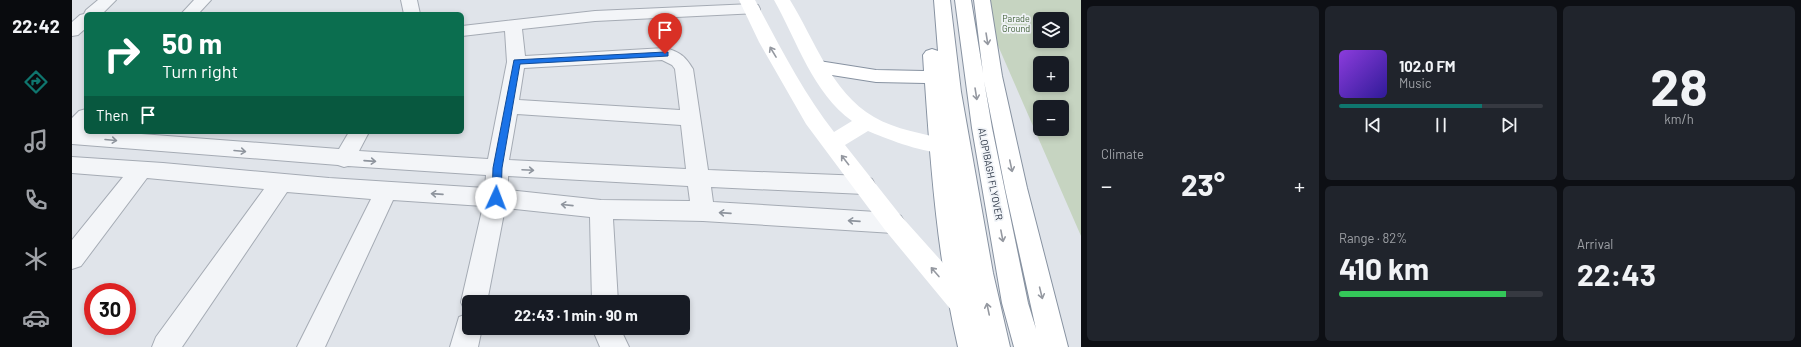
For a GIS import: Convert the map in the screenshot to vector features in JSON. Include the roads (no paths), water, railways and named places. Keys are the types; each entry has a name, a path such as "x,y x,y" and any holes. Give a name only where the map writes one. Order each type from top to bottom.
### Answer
{"main road":[{"path":"782,0 837,97 850,110 867,122 892,133 939,146"},
{"path":"927,0 939,146 950,240 961,302 972,347"},
{"path":"942,0 951,92 980,273 996,347"},
{"name":"ALOPIBAGH FLYOVER","path":"963,0 982,128 1015,303 1028,347"},
{"path":"982,0 993,76 1014,180 1054,347"},
{"path":"750,4 768,42 809,113 893,224 961,302"},
{"path":"819,66 876,76 934,77"},
{"path":"832,143 867,122"}],"street":[{"path":"94,12 108,0"},
{"path":"191,12 203,0"},
{"path":"409,0 412,12"},
{"path":"464,31 595,16 750,4"},
{"path":"72,31 84,21"},
{"path":"475,295 496,198 497,168 516,62 514,24"},
{"path":"516,62 644,54 665,54 672,56 679,61 684,68 703,211"},
{"path":"508,106 690,118"},
{"path":"72,130 84,118"},
{"path":"344,159 358,134"},
{"path":"72,136 183,139 344,159 698,179 864,185"},
{"path":"72,165 281,183 496,198 601,209 703,211 893,224"},
{"path":"72,258 141,170"},
{"path":"166,347 281,183"},
{"path":"311,347 388,190"},
{"path":"601,209 605,295"},
{"path":"464,347 467,335"},
{"path":"609,335 615,347"}],"park label":[{"name":"Parade Ground","path":"1016,24"}]}
